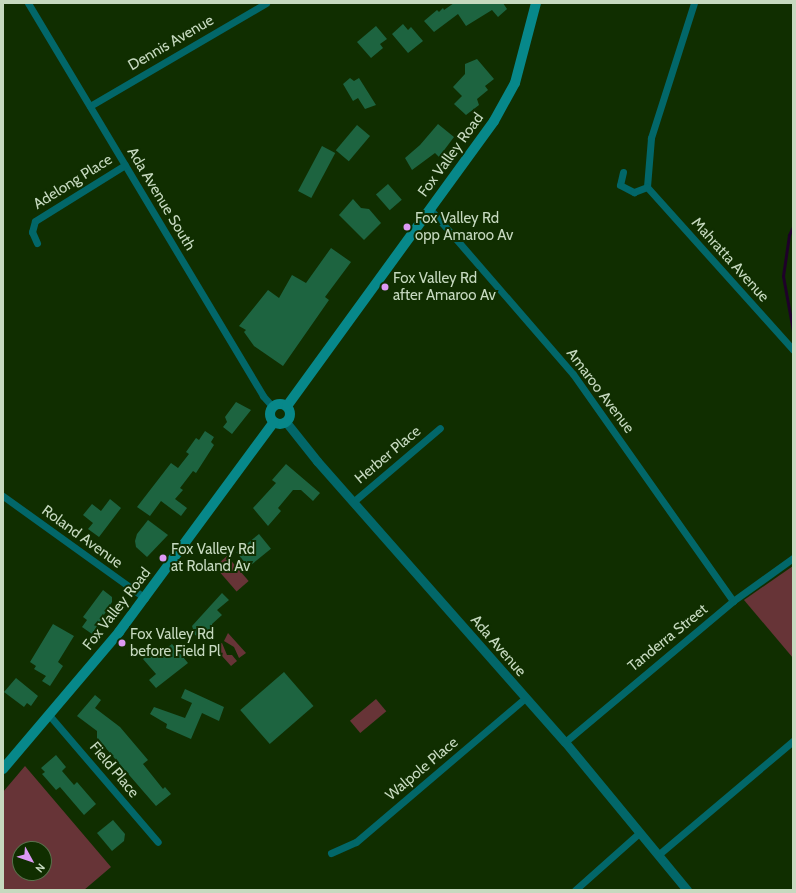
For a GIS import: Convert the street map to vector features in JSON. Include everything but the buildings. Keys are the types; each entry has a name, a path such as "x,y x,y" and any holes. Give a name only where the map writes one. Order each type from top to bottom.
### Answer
{"main road":[{"name":"Fox Valley Road","path":"287,406 479,143 512,91 524,57 536,3"},
{"path":"280,404 287,406 291,414 286,422 280,425 274,422 270,415 273,407 280,404"},
{"name":"Fox Valley Road","path":"3,769 145,598 274,422"}],"street":[{"name":"Ada Avenue South","path":"28,3 263,396 273,407"},
{"name":"Dennis Avenue","path":"90,106 266,3"},
{"path":"623,172 620,185 634,192 647,188 651,138 681,38 694,3"},
{"name":"Adelong Place","path":"37,243 32,232 35,221 125,165"},
{"name":"Mahratta Avenue","path":"647,188 793,350"},
{"name":"Amaroo Avenue","path":"430,209 573,374 734,601"},
{"name":"Ada Avenue","path":"286,422 353,502 565,742 687,890"},
{"name":"Herber Place","path":"353,502 440,428"},
{"name":"Roland Avenue","path":"3,496 145,598"},
{"name":"Tanderra Street","path":"565,742 734,601 793,558"},
{"name":"Walpole Place","path":"331,853 356,842 525,698"},
{"name":"Field Place","path":"49,715 158,842"},
{"path":"658,855 793,741"},
{"path":"575,890 639,833"}],"shaded area":[{"path":"227,556 249,581 237,591 215,566"},
{"path":"793,566 793,658 744,600"},
{"path":"228,633 246,653 239,658 234,647 224,641"},
{"path":"222,643 227,655 232,655 237,661 231,666 214,647 216,644"},
{"path":"376,699 386,711 360,733 350,721"},
{"path":"25,766 111,867 84,890 3,890 3,792"}],"waterway":[{"path":"793,227 789,235 783,276 793,331"}],"place":[{"name":"Fox Valley Rd opp Amaroo Av","path":"407,227"},
{"name":"Fox Valley Rd after Amaroo Av","path":"385,287"},
{"name":"Fox Valley Rd at Roland Av","path":"163,558"},
{"name":"Fox Valley Rd before Field Pl","path":"122,643"}]}
